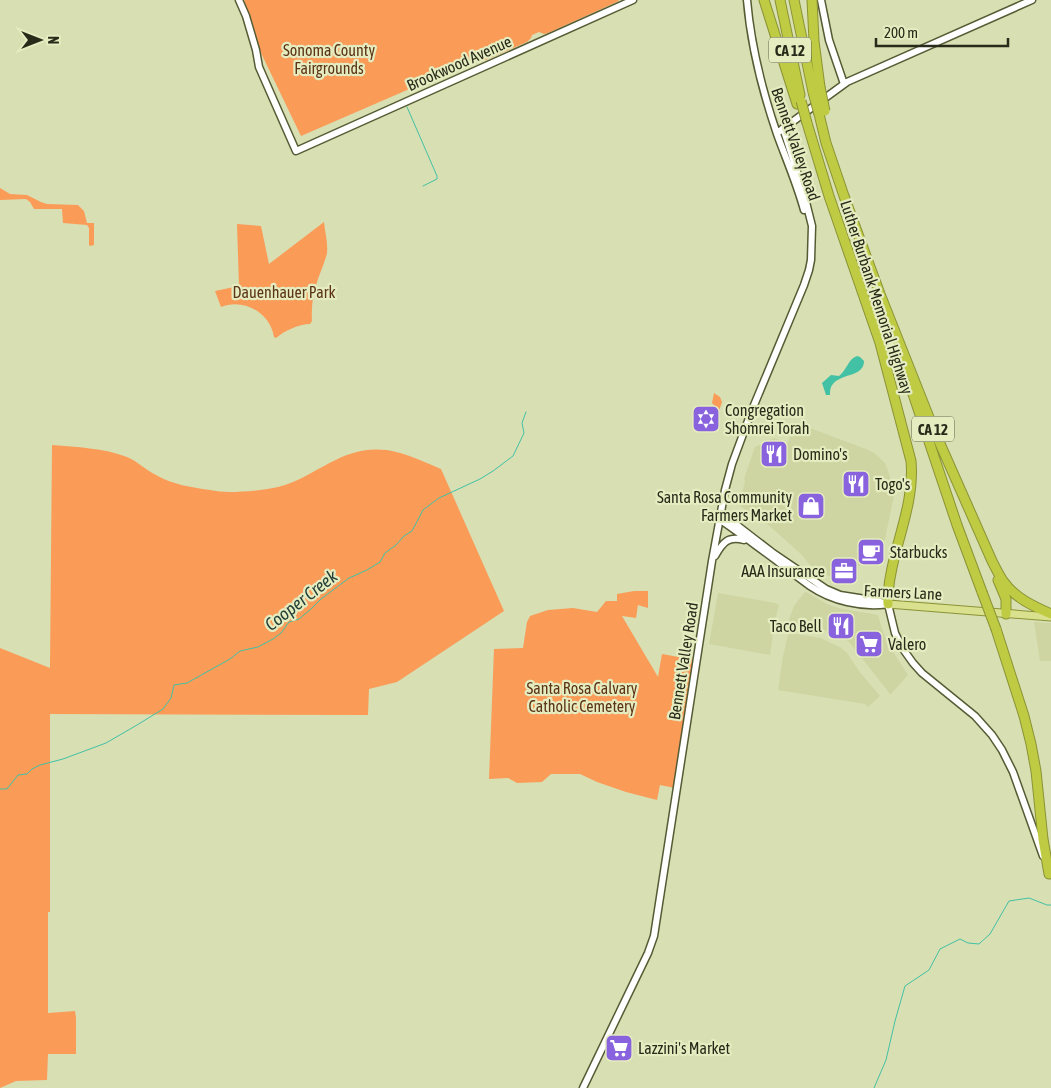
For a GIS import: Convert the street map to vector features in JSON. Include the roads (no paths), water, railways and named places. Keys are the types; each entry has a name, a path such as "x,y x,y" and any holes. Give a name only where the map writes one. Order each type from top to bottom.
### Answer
{"highway":[{"path":"764,0 799,102"},
{"name":"Luther Burbank Memorial Highway","path":"780,0 799,102 805,124 883,351 910,461 912,473 911,494 890,576 888,604"},
{"name":"Luther Burbank Memorial Highway","path":"794,0 817,89 826,143 880,294"},
{"path":"812,0 817,89"},
{"path":"880,294 957,525 996,630 1024,716 1036,771 1043,839 1050,876"},
{"name":"CA 12","path":"880,294 941,448 1002,580 1013,592 1029,604 1051,615"},
{"path":"992,560 1006,599 1006,614"}],"main road":[{"name":"Farmers Lane","path":"888,604 1006,614 1051,615"}],"street":[{"name":"Brookwood Avenue","path":"239,0 246,16 259,67 296,150 633,0"},
{"name":"Bennett Valley Road","path":"747,0 751,38 766,102 803,206 811,237"},
{"path":"821,0 828,40 844,84"},
{"path":"777,133 844,84 1032,0"},
{"name":"Bennett Valley Road","path":"583,1088 648,953 654,936 712,561 725,490 735,456 807,275 811,260 812,226 805,196 783,128"},
{"path":"719,520 734,523 826,590 840,595 888,604 897,638 906,654 922,673 975,716 992,735 1005,755 1015,777 1050,876"},
{"name":"Farmers Lane","path":"719,520 810,586 823,593 849,602 878,606 888,604"},
{"path":"712,561 722,544 729,540 738,539 751,542"}],"water":[{"path":"857,356 864,361 860,370 837,381 831,387 830,395 826,395 822,383 831,375 839,376 854,357"}],"waterway":[{"path":"407,107 437,176 437,179 423,186"},
{"name":"Cooper Creek","path":"0,789 7,789 18,775 27,774 40,765 63,759 106,743 163,709 171,698 174,685 187,683 230,659 240,651 258,647 273,639 281,633 289,622 299,619 321,599 349,578 380,562 385,553 412,531 423,510 439,498 480,479 513,456 524,433 522,423 526,412"},
{"path":"874,1088 886,1060 905,986 929,970 940,949 960,939 968,943 979,944 990,934 1009,901 1029,898 1051,905"}],"place":[{"name":"Congregation Shomrei Torah","path":"706,419"},
{"name":"Domino's","path":"774,454"},
{"name":"Togo's","path":"856,484"},
{"name":"Santa Rosa Community Farmers Market","path":"811,506"},
{"name":"Starbucks","path":"871,552"},
{"name":"AAA Insurance","path":"844,571"},
{"name":"Taco Bell","path":"841,626"},
{"name":"Valero","path":"869,644"},
{"name":"Lazzini's Market","path":"619,1048"}],"park label":[{"name":"Sonoma County Fairgrounds","path":"329,59"},
{"name":"Dauenhauer Park","path":"284,292"},
{"name":"Santa Rosa Calvary Catholic Cemetery","path":"582,697"}]}
